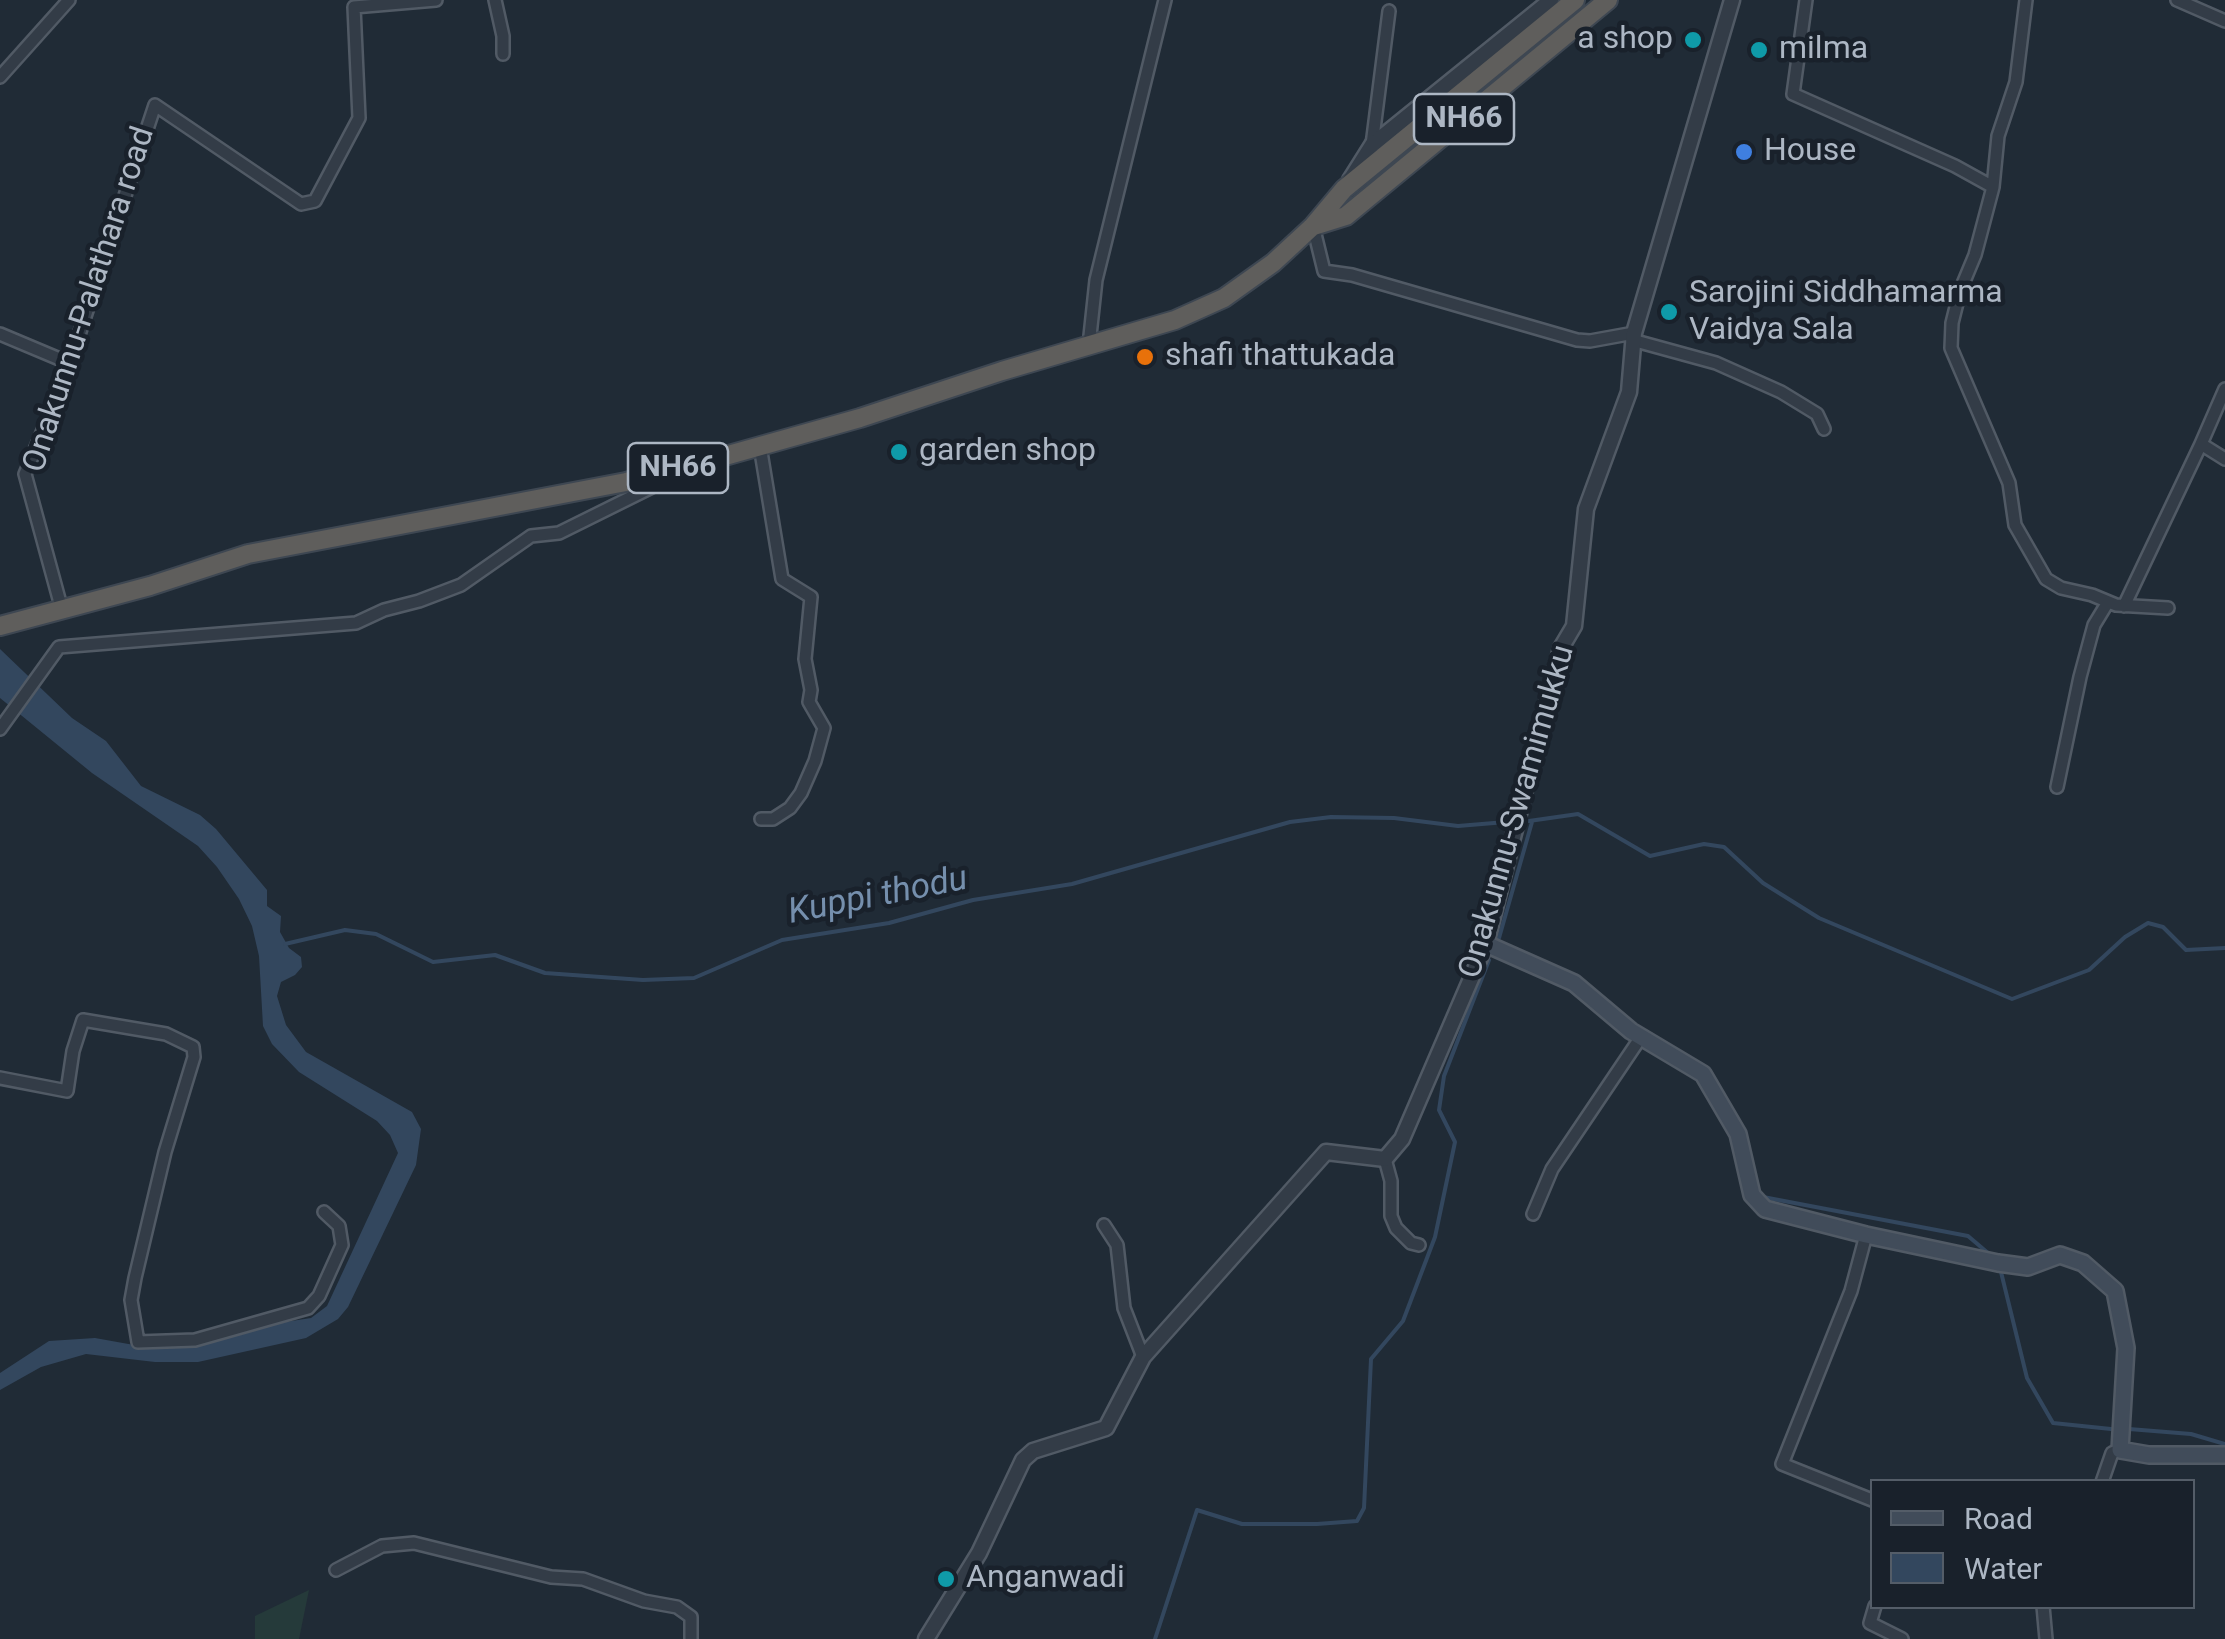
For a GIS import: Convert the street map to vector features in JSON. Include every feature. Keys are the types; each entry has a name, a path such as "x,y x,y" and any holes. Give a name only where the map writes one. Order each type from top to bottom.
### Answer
{"highway":[{"name":"NH66","path":"4,624 248,554 626,482 700,463 860,418 1175,320 1224,298 1274,263 1344,189 1574,0"},
{"name":"NH66","path":"1313,226 1346,216 1608,0"}],"main road":[{"path":"1486,944 1574,983 1641,1037 1704,1074 1738,1134 1752,1195 1765,1209 1866,1235 2028,1267 2060,1254 2082,1263 2115,1291 2126,1348 2120,1450 2149,1455 2225,1455"}],"street":[{"path":"0,77 69,0"},
{"name":"Onakunnu-Palathara road","path":"62,610 25,474 69,364 155,105 301,204 315,201 359,118 354,7 436,0"},
{"path":"495,0 503,36 502,54"},
{"path":"1088,345 1096,280 1165,0"},
{"path":"1344,189 1372,145 1551,0"},
{"name":"Onakunnu-Swamimukku","path":"1385,1159 1402,1139 1486,944 1560,648 1574,626 1586,509 1630,392 1633,337 1732,0"},
{"path":"1806,0 1794,94 1993,187"},
{"path":"2026,0 2016,82 1998,136 1993,187 1975,255 1952,323 1951,348 2009,482 2015,526 2046,579 2061,588 2124,606 2168,608"},
{"path":"2177,0 2225,21"},
{"path":"1372,145 1389,11"},
{"path":"1313,226 1324,271 1352,275 1578,340 1633,337 1716,363 1794,398 1817,414 1824,430"},
{"path":"0,334 69,364"},
{"path":"2124,606 2225,389"},
{"path":"2201,444 2225,460"},
{"path":"760,446 782,579 811,597 805,659 811,690 809,702 824,728 816,761 790,808 773,820 761,819"},
{"path":"0,728 59,646 356,623 461,585 531,536 559,534 700,463"},
{"path":"2056,787 2094,625 2108,602"},
{"path":"0,1078 67,1090 83,1020 166,1034 194,1047 131,1300 138,1342 195,1340 308,1308 319,1296 342,1245 339,1226 324,1212"},
{"path":"1533,1214 1552,1169 1641,1037"},
{"path":"926,1639 979,1553 1023,1460 1033,1451 1106,1428 1143,1358 1326,1152 1385,1159 1396,1228 1419,1245"},
{"path":"1104,1226 1117,1245 1124,1308 1143,1358"},
{"path":"1866,1235 1851,1291 1782,1464 1870,1499"},
{"path":"2103,1479 2112,1453 2120,1450"},
{"path":"336,1570 382,1546 414,1543 551,1577 583,1578 632,1597 677,1607 691,1617 691,1639"},
{"path":"1874,1609 1870,1623 1902,1639"},
{"path":"2043,1609 2046,1639"}],"green space":[{"path":"309,1590 299,1639 255,1639 255,1616"}],"water":[{"path":"0,649 72,718 106,741 141,786 200,815 216,829 267,890 267,906 281,916 280,932 289,948 301,957 302,967 281,982 277,996 286,1025 306,1052 412,1112 421,1129 416,1165 348,1307 338,1319 306,1338 198,1362 155,1362 86,1354 41,1367 0,1390 0,1373 49,1341 95,1338 134,1345 311,1318 327,1306 398,1153 390,1135 377,1121 299,1072 272,1044 263,1026 259,956 252,926 217,867 198,846 92,773 0,698"}],"waterway":[{"path":"1529,821 1578,814 1650,856 1704,844 1724,847 1763,883 1819,918 2012,999 2089,970 2125,937 2148,923 2163,927 2186,950 2225,948"},
{"name":"Kuppi thodu","path":"285,944 345,930 376,934 433,962 495,955 545,973 643,980 694,978 782,940 889,923 973,900 1072,884 1290,822 1331,817 1394,818 1458,826 1506,822"},
{"path":"1499,938 1532,822"},
{"path":"1155,1639 1197,1510 1242,1524 1317,1524 1357,1521 1364,1508 1371,1359 1403,1321 1435,1237 1455,1142 1439,1110 1444,1076 1489,960"},
{"path":"1763,1197 1968,1236 1988,1253"},
{"path":"2000,1268 2027,1378 2053,1423 2111,1429"},
{"path":"2129,1429 2191,1434 2225,1444"}],"place":[{"name":"a shop","path":"1693,40"},
{"name":"milma","path":"1759,50"},
{"name":"House","path":"1744,152"},
{"name":"Sarojini Siddhamarma Vaidya Sala","path":"1669,312"},
{"name":"shafi thattukada","path":"1145,357"},
{"name":"garden shop","path":"899,452"},
{"name":"Anganwadi","path":"946,1579"}]}
